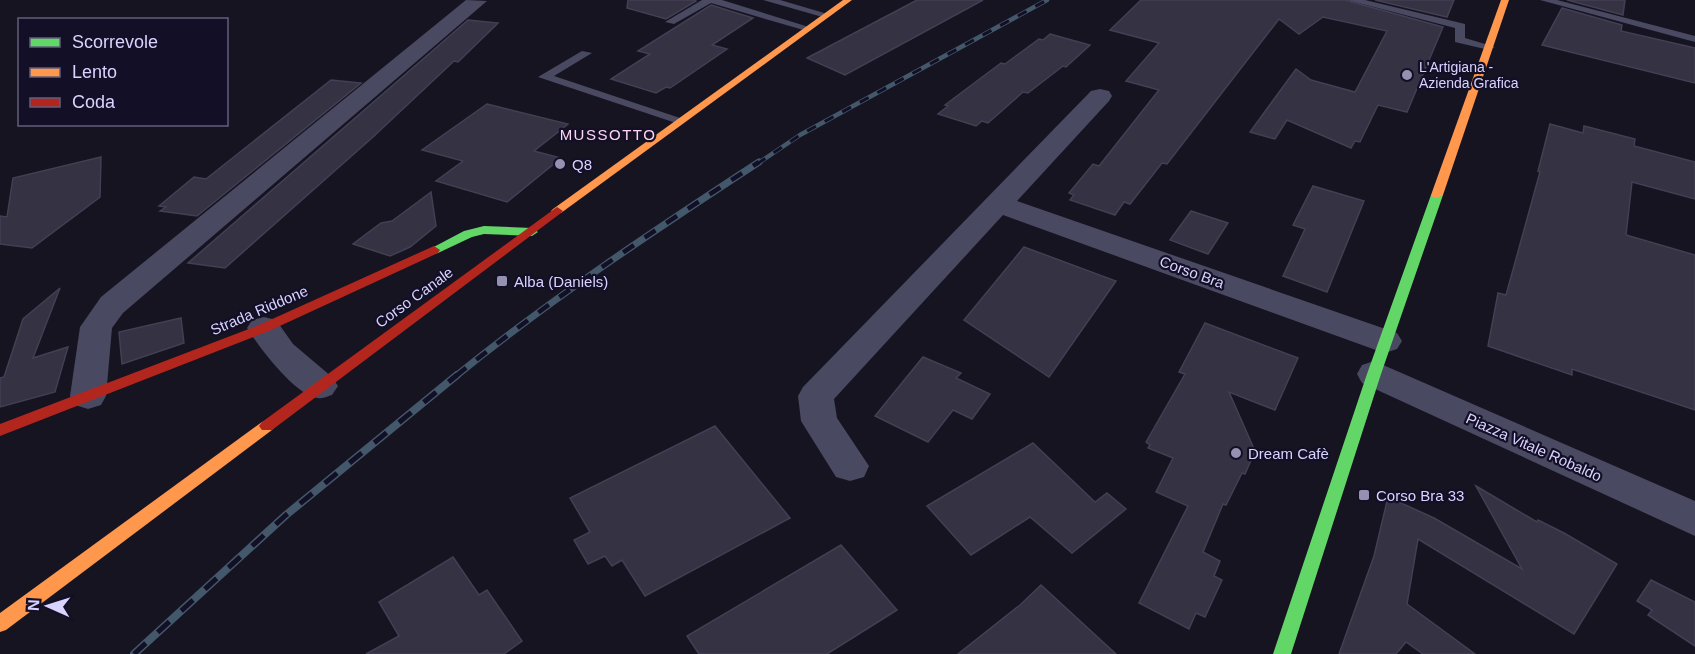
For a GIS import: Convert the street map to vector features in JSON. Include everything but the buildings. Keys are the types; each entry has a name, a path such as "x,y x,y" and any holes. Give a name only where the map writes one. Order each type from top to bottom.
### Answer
{"street":[{"name":"Corso Canale","path":"0,624 680,120 848,0"},
{"path":"1282,654 1379,358 1504,0"},
{"path":"88,396 96,327 112,305 477,1"},
{"path":"850,466 819,421 816,396 1100,96"},
{"name":"Corso Bra","path":"999,204 1379,358"},
{"name":"Strada Riddone","path":"0,430 264,328 468,234 484,230 531,232"},
{"path":"264,328 281,352 320,386"},
{"name":"Piazza Vitale Robaldo","path":"1379,358 1695,519"}],"lane":[{"path":"670,21 710,0 807,28"},
{"path":"768,0 826,15"},
{"path":"1352,0 1461,26 1460,40 1489,47"},
{"path":"1545,0 1695,39"},
{"path":"586,53 544,77 680,120"}],"railway":[{"path":"757,164 800,135 1047,0"},
{"path":"456,376 567,292 759,162"},
{"path":"134,654 286,515 457,375"}],"traffic: fast":[{"path":"1282,654 1374,374 1437,195"},
{"path":"434,250 468,234 484,230 532,232"}],"traffic: slow":[{"path":"557,211 848,0"},
{"path":"1437,195 1505,0"},
{"path":"0,624 267,426"}],"traffic: jam":[{"path":"267,426 557,211"},
{"path":"0,430 264,328 434,250"}],"place":[{"name":"L'Artigiana - Azienda Grafica","path":"1407,75"},
{"name":"Q8","path":"560,164"},
{"name":"Alba (Daniels)","path":"502,281"},
{"name":"Dream Cafè","path":"1236,453"},
{"name":"Corso Bra 33","path":"1364,495"}],"district":[{"name":"MUSSOTTO","path":"608,134"}]}
